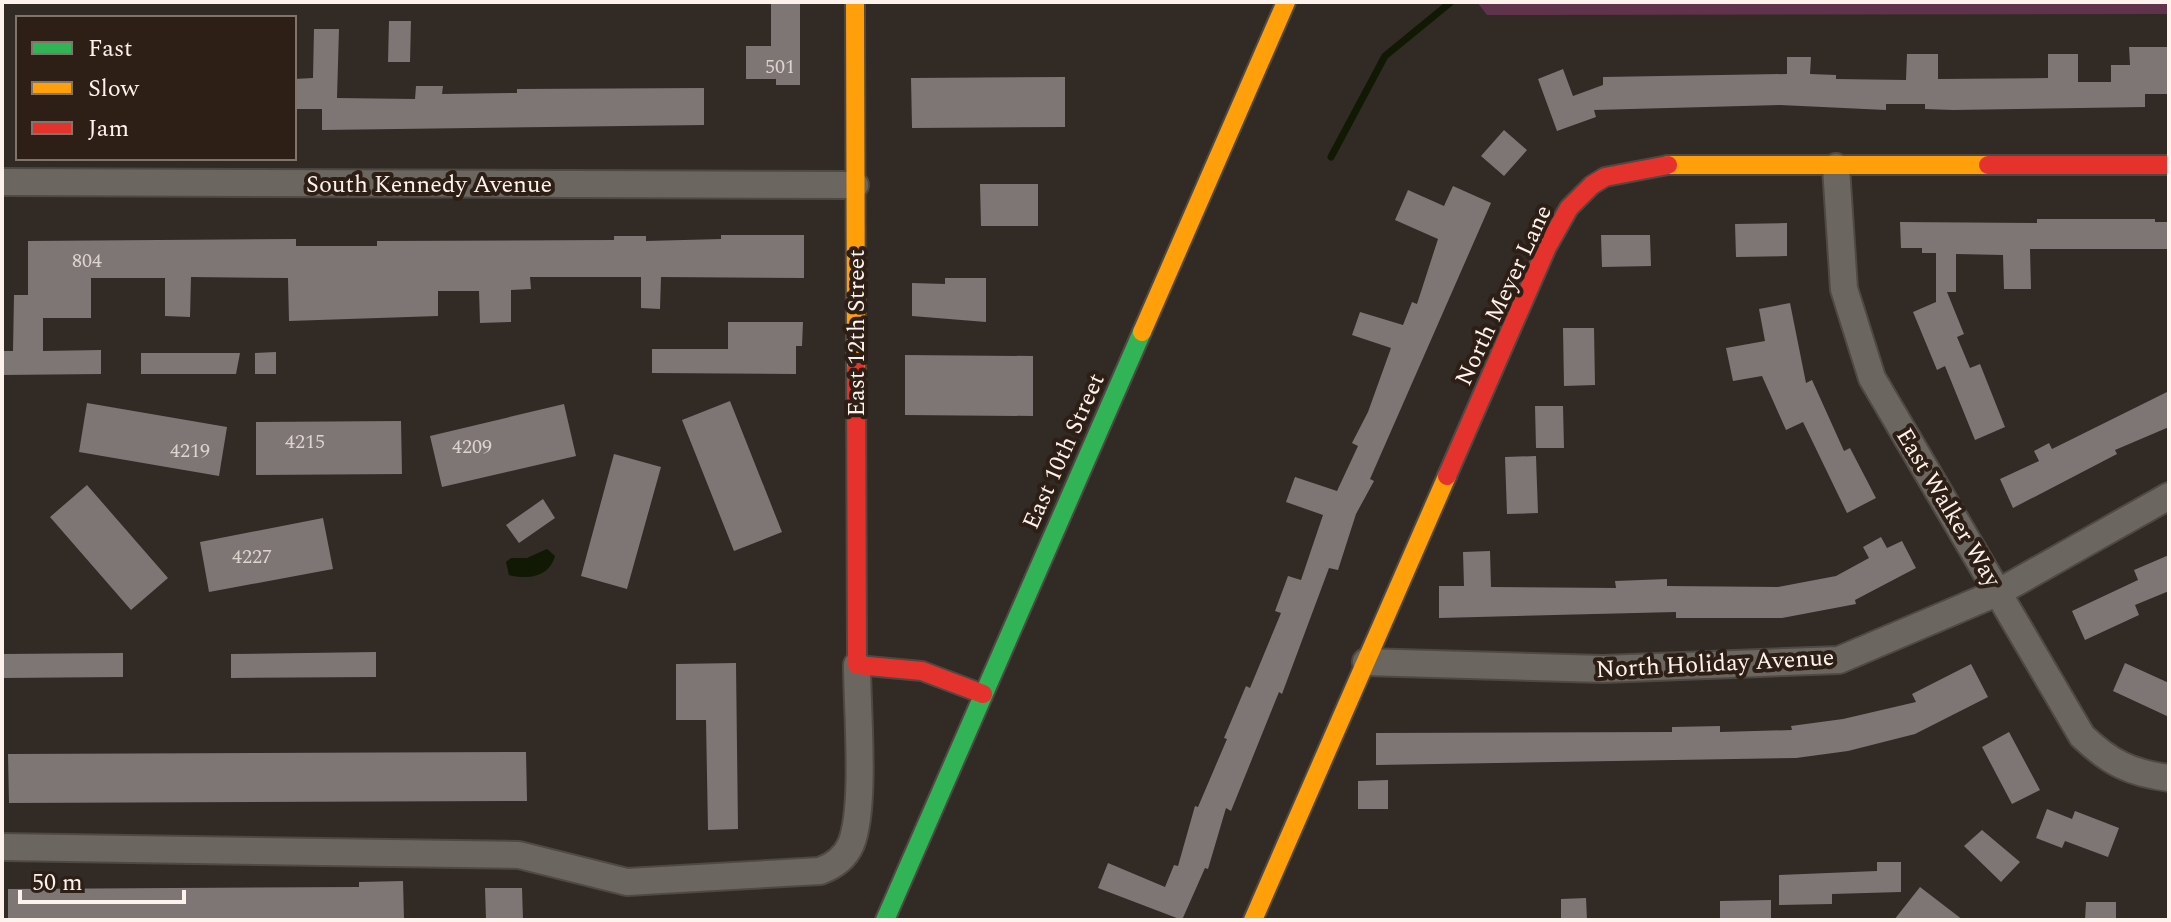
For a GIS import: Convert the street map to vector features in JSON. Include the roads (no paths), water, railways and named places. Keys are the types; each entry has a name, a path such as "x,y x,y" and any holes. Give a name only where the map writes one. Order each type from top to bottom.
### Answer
{"street":[{"name":"East 12th Street","path":"2,847 519,855 627,882 800,875 836,866 851,846 858,818 855,2"},
{"name":"East 10th Street","path":"885,920 1286,2"},
{"name":"North Meyer Lane","path":"1253,920 1547,247 1562,216 1594,181 1613,173 1652,166 2169,165"},
{"name":"East Walker Way","path":"1836,167 1844,289 1872,378 2082,736 2106,759 2134,773 2169,778"},
{"name":"South Kennedy Avenue","path":"2,182 855,185"},
{"name":"North Holiday Avenue","path":"1366,662 1603,669 1839,660 1999,592 2169,496"},
{"path":"857,665 928,671 948,676 983,694"}],"waterway":[{"path":"1331,157 1385,56 1451,2"}]}
